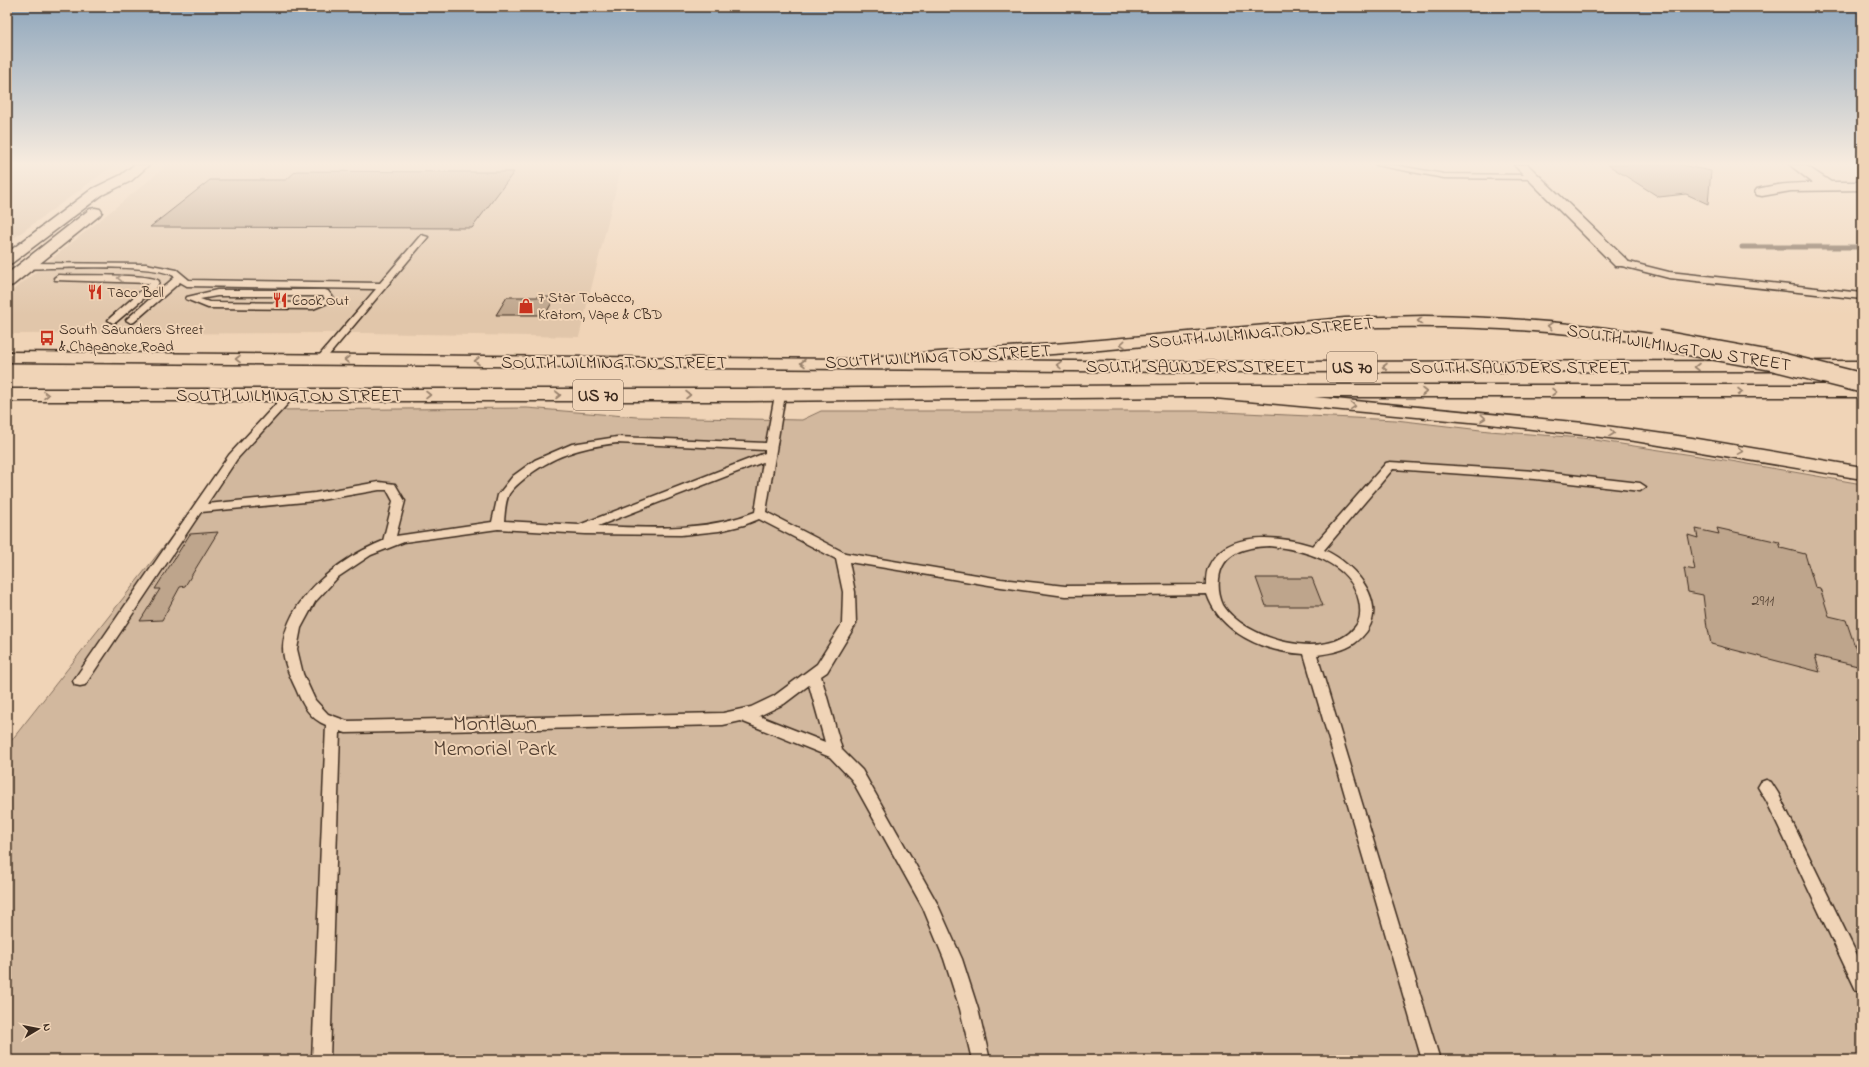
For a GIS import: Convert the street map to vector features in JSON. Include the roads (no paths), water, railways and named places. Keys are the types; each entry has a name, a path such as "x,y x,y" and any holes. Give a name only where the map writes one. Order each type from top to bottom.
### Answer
{"main road":[{"path":"7,260 68,215"},
{"path":"28,266 32,256 78,215"},
{"path":"7,282 91,215"},
{"path":"1571,215 1621,263"},
{"name":"SOUTH WILMINGTON STREET","path":"7,357 842,363 1067,348 1345,323 1387,321 1498,322 1570,328 1658,340 1774,361 1862,383"},
{"name":"SOUTH SAUNDERS STREET","path":"842,363 1225,367 1862,366"},
{"name":"SOUTH WILMINGTON STREET","path":"7,395 780,395 1189,391 1514,421 1634,435 1862,473"},
{"name":"SOUTH SAUNDERS STREET","path":"1189,391 1862,391"}],"lane":[{"path":"321,359 424,237"},
{"path":"47,251 45,259 60,262 64,265"},
{"path":"1621,263 1669,275 1862,296"},
{"path":"28,266 64,265 146,267 174,272 187,283 384,286"},
{"path":"131,320 180,277"},
{"path":"58,278 139,279 155,281 154,285 113,320"},
{"path":"217,293 325,293 331,300 313,306 270,306 208,305 190,299 217,293"},
{"path":"80,681 233,457 290,395"},
{"path":"760,514 780,395"},
{"path":"498,526 501,499 507,488 535,464 549,456 567,449 617,440 771,451"},
{"path":"580,530 771,451"},
{"path":"1316,551 1390,464 1535,475 1640,487"},
{"path":"197,509 315,497 379,486 391,487 399,501 388,544"},
{"path":"842,557 849,592 849,624 822,668 779,700 754,712 723,719 346,727 323,718 309,703 296,674 290,649 294,628 310,599 334,574 367,552 402,538 498,526 628,531 700,528 737,523 760,514 842,557 1001,584 1065,591 1212,589"},
{"path":"1269,542 1292,544 1316,551 1337,562 1354,577 1365,594 1368,612 1362,629 1347,642 1324,650 1297,650 1269,644 1244,632 1224,615 1213,597 1211,578 1216,563 1229,552 1247,544 1269,542"},
{"path":"1309,650 1431,1060"},
{"path":"813,674 835,753"},
{"path":"742,715 835,753 857,775 929,903 953,959 969,1009 981,1060"},
{"path":"321,1060 333,722"},
{"path":"1766,787 1773,798 1862,984"}],"waterway":[{"path":"1742,247 1862,247"}],"place":[{"name":"Taco Bell","path":"95,292"},
{"name":"Cook Out","path":"280,300"},
{"name":"7 Star Tobacco, Kratom, Vape & CBD","path":"526,306"},
{"name":"South Saunders Street & Chapanoke Road","path":"47,338"}],"park label":[{"name":"Montlawn Memorial Park","path":"495,734"}]}
